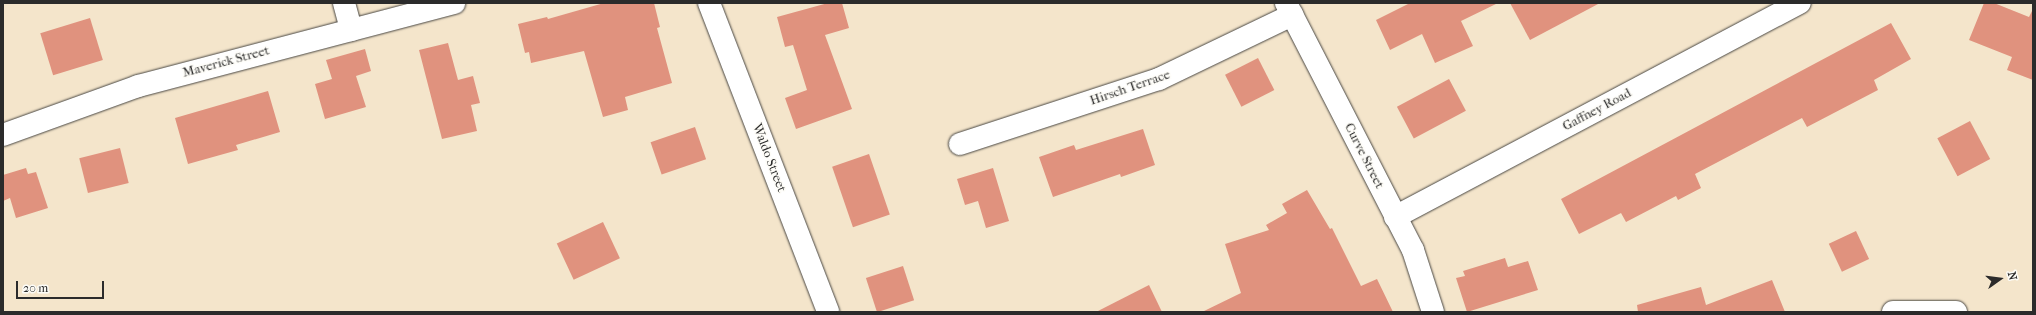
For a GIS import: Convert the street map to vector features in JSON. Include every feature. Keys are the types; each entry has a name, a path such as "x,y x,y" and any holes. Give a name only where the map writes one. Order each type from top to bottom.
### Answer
{"street":[{"path":"344,3 351,30"},
{"name":"Maverick Street","path":"3,135 138,86 454,3"},
{"name":"Waldo Street","path":"709,3 828,312"},
{"name":"Gaffney Road","path":"1395,217 1800,3"},
{"name":"Curve Street","path":"1289,9 1413,250 1432,312"},
{"name":"Hirsch Terrace","path":"960,144 1159,79 1289,9"},
{"path":"1893,312 1956,312"}],"building":[{"path":"604,3 654,3 660,27 657,28 672,83 625,97 628,110 603,117 584,51 531,63 529,52 525,53 518,24 547,17 548,19"},
{"path":"828,3 842,3 849,28 825,35 852,109 796,129 785,98 807,90 793,45 785,47 777,17"},
{"path":"1410,3 1498,3 1461,21 1473,46 1435,63 1422,34 1390,50 1376,20"},
{"path":"1510,3 1600,3 1530,40"},
{"path":"1984,3 1994,3 2029,17 2033,9 2033,80 2007,70 2012,57 1969,40"},
{"path":"90,18 103,60 53,75 40,33"},
{"path":"1891,23 1911,59 1874,80 1878,90 1807,127 1802,118 1695,174 1701,188 1678,200 1676,196 1626,222 1621,213 1579,234 1561,199"},
{"path":"448,43 458,80 473,76 480,103 471,105 477,131 442,139 419,50"},
{"path":"365,49 371,71 356,76 366,107 325,119 315,84 332,79 326,60"},
{"path":"1258,58 1274,90 1241,107 1225,75"},
{"path":"1449,79 1466,111 1414,138 1397,107"},
{"path":"268,91 280,132 236,145 238,150 188,164 175,118"},
{"path":"1970,121 1990,159 1958,176 1937,138"},
{"path":"695,127 706,159 662,174 651,142"},
{"path":"1143,129 1155,165 1121,177 1120,174 1053,197 1039,157 1074,145 1076,150"},
{"path":"120,148 129,183 88,193 79,158"},
{"path":"869,154 890,215 853,227 832,167"},
{"path":"26,168 28,174 36,172 48,208 16,218 10,198 3,201 3,175"},
{"path":"993,168 1009,221 986,228 978,201 965,205 957,179"},
{"path":"1307,190 1330,229 1332,228 1361,286 1377,279 1393,312 1202,312 1241,293 1225,244 1269,230 1266,225 1287,213 1282,204"},
{"path":"603,222 620,258 574,280 557,244"},
{"path":"1856,231 1869,259 1842,272 1829,244"},
{"path":"1505,258 1508,267 1528,261 1538,290 1467,312 1456,278 1465,276 1463,271"},
{"path":"903,266 914,300 877,312 866,278"},
{"path":"1772,280 1785,312 1638,312 1637,305 1701,287 1706,305"},
{"path":"1149,285 1162,312 1096,312"}]}
